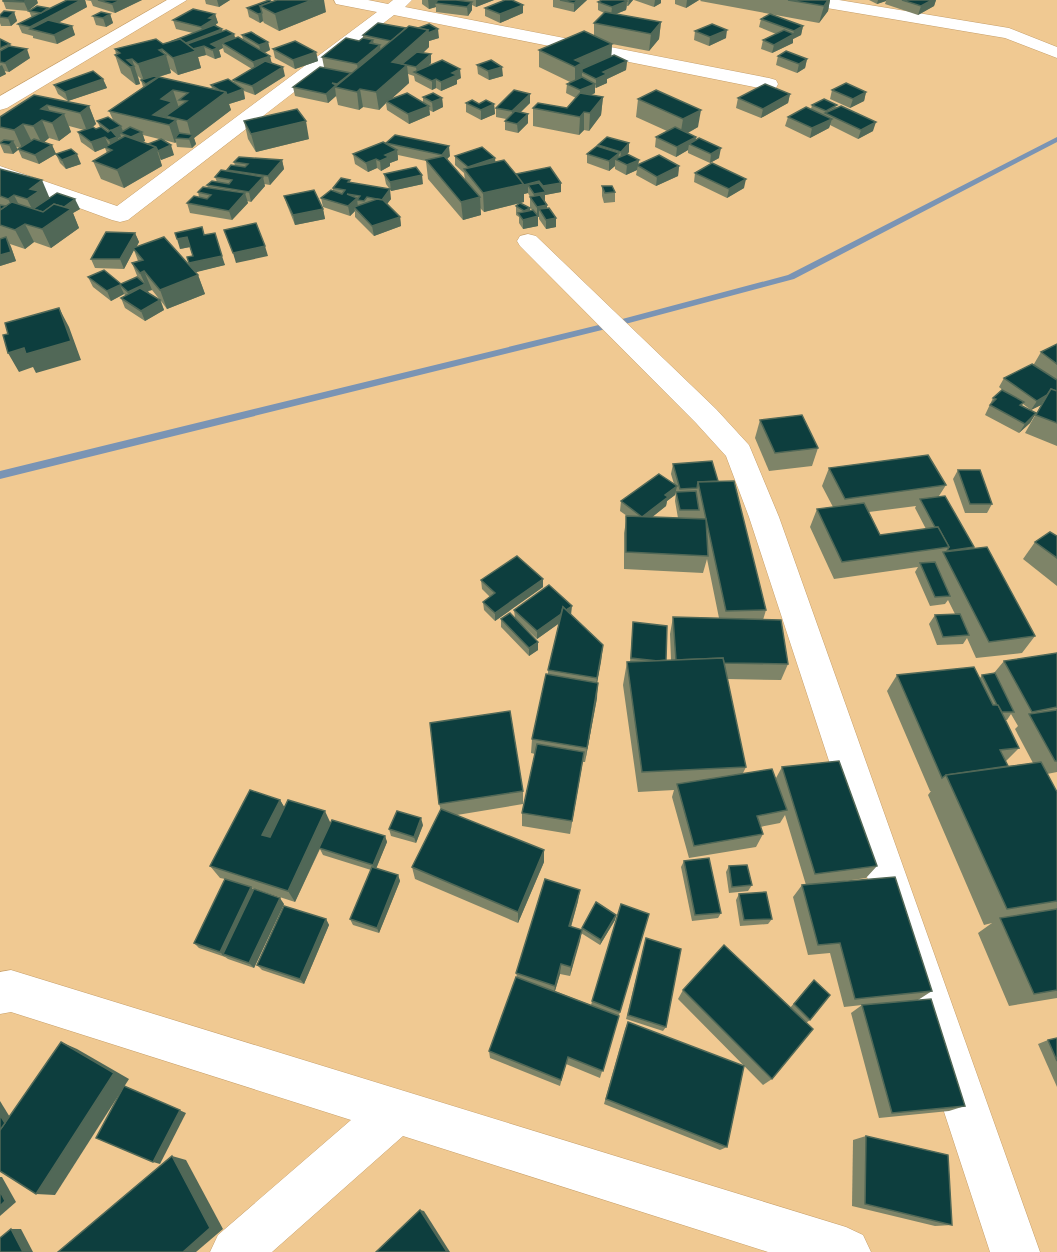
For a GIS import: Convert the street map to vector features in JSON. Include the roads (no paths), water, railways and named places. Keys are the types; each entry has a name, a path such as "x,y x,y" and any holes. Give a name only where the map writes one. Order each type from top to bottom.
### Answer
{"street":[{"path":"0,104 178,0"},
{"path":"342,0 397,5 769,84"},
{"path":"809,0 1009,33 1057,53"},
{"path":"0,172 120,215 397,5"},
{"path":"528,241 706,416 739,452 772,539 1015,1252"},
{"path":"0,993 11,991 846,1252"},
{"path":"235,1252 397,1111"}],"waterway":[{"path":"614,324 791,277 1057,139"},
{"path":"0,475 610,325"}]}
